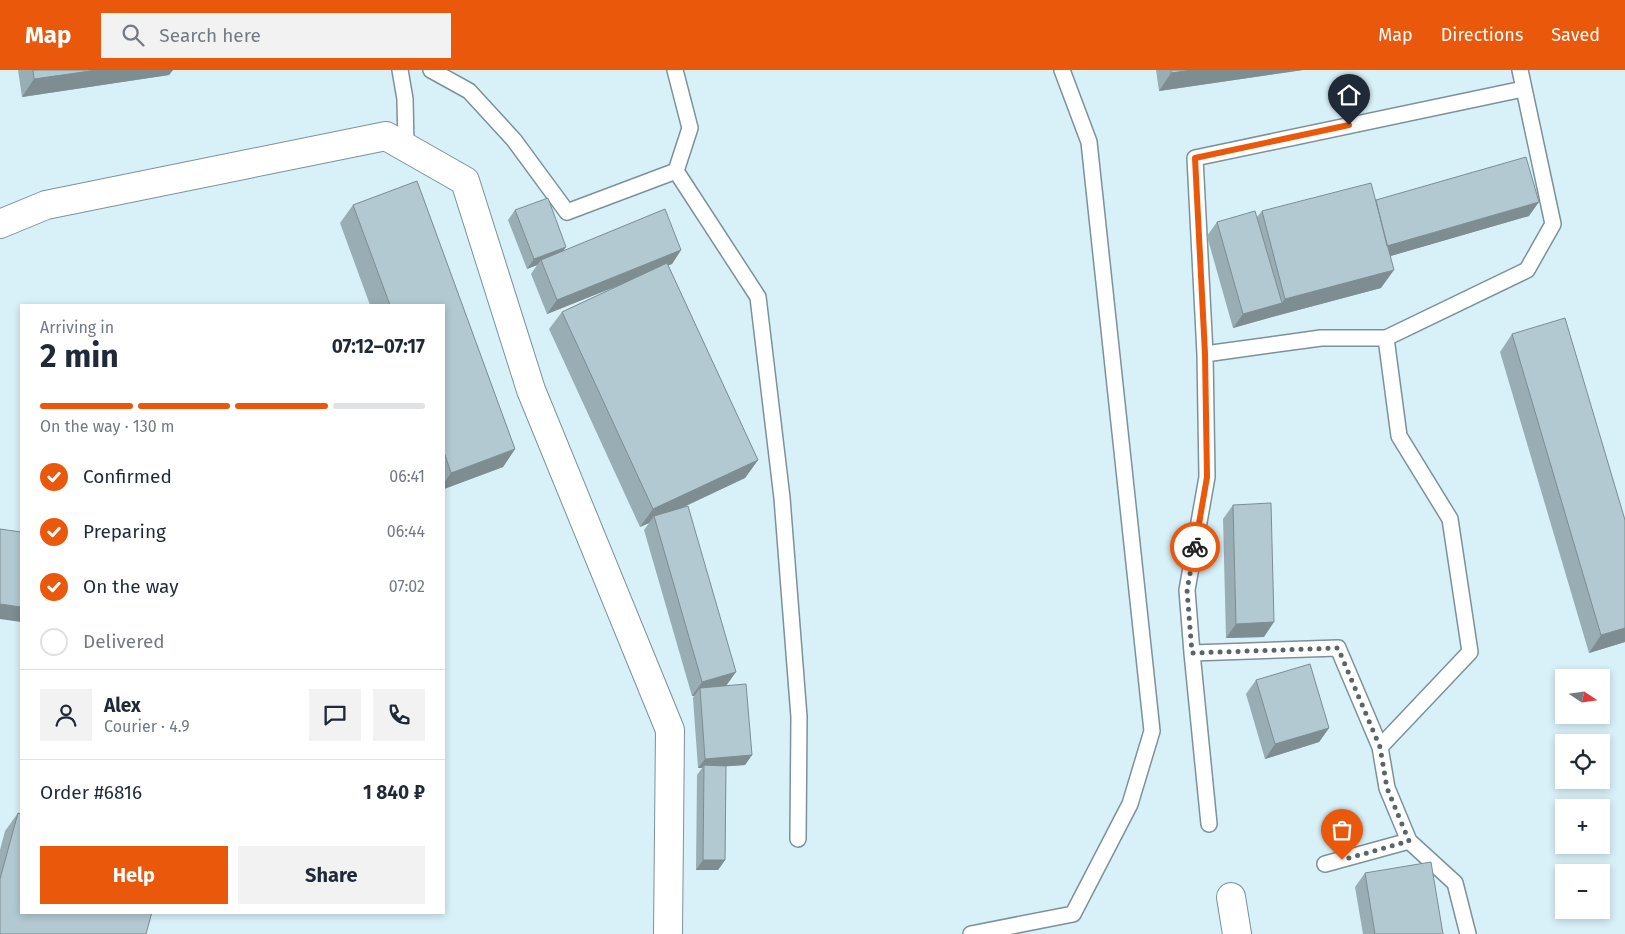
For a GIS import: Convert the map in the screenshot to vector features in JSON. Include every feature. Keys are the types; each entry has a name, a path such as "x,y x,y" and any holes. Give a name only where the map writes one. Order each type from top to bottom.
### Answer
{"street":[{"path":"0,224 46,205 386,136 465,181 531,390 670,730 668,934"},
{"path":"1232,897 1237,934"}],"lane":[{"path":"400,70 404,99 406,147"},
{"path":"431,70 469,91 514,140 567,212 676,171"},
{"path":"675,70 690,128 676,171"},
{"path":"971,934 1073,914 1130,804 1152,731 1089,142 1062,70"},
{"path":"1205,354 1321,338 1386,338 1527,270 1553,224 1520,70"},
{"path":"1209,824 1187,590 1207,477 1205,354 1195,158 1523,89"},
{"path":"676,171 758,297 782,498 800,717 798,839"},
{"path":"1380,747 1470,652 1450,519 1399,436 1386,338"},
{"path":"1192,653 1338,648 1380,747 1387,788 1409,841 1455,883 1468,934"},
{"path":"1325,864 1409,841"}],"building":[{"path":"33,70 97,70 34,79"},
{"path":"1171,70 1193,70 1171,73"},
{"path":"1526,157 1539,202 1387,246 1376,200"},
{"path":"417,181 515,449 451,473 445,455 445,304 390,304 353,205"},
{"path":"1371,183 1394,270 1285,299 1262,211"},
{"path":"548,198 566,247 534,259 515,210"},
{"path":"665,209 681,250 557,300 541,260"},
{"path":"1255,211 1282,303 1243,314 1217,222"},
{"path":"667,263 758,460 653,509 562,312"},
{"path":"1565,318 1625,520 1625,628 1601,635 1512,334"},
{"path":"1271,503 1274,622 1236,624 1233,505"},
{"path":"688,506 736,672 702,682 654,516"},
{"path":"0,529 20,532 20,607 0,604"},
{"path":"1310,664 1329,728 1275,744 1256,680"},
{"path":"746,684 752,755 705,759 700,688"},
{"path":"704,765 726,766 725,860 703,860"},
{"path":"18,813 20,814 20,914 151,914 146,934 0,934 0,879"},
{"path":"1431,862 1443,934 1375,934 1365,873"}],"way so far":[{"path":"1195,547 1187,590 1192,653 1338,648 1380,747 1387,788 1409,841 1342,860"}],"route":[{"path":"1195,547 1207,477 1205,354 1195,158 1349,125"}]}
